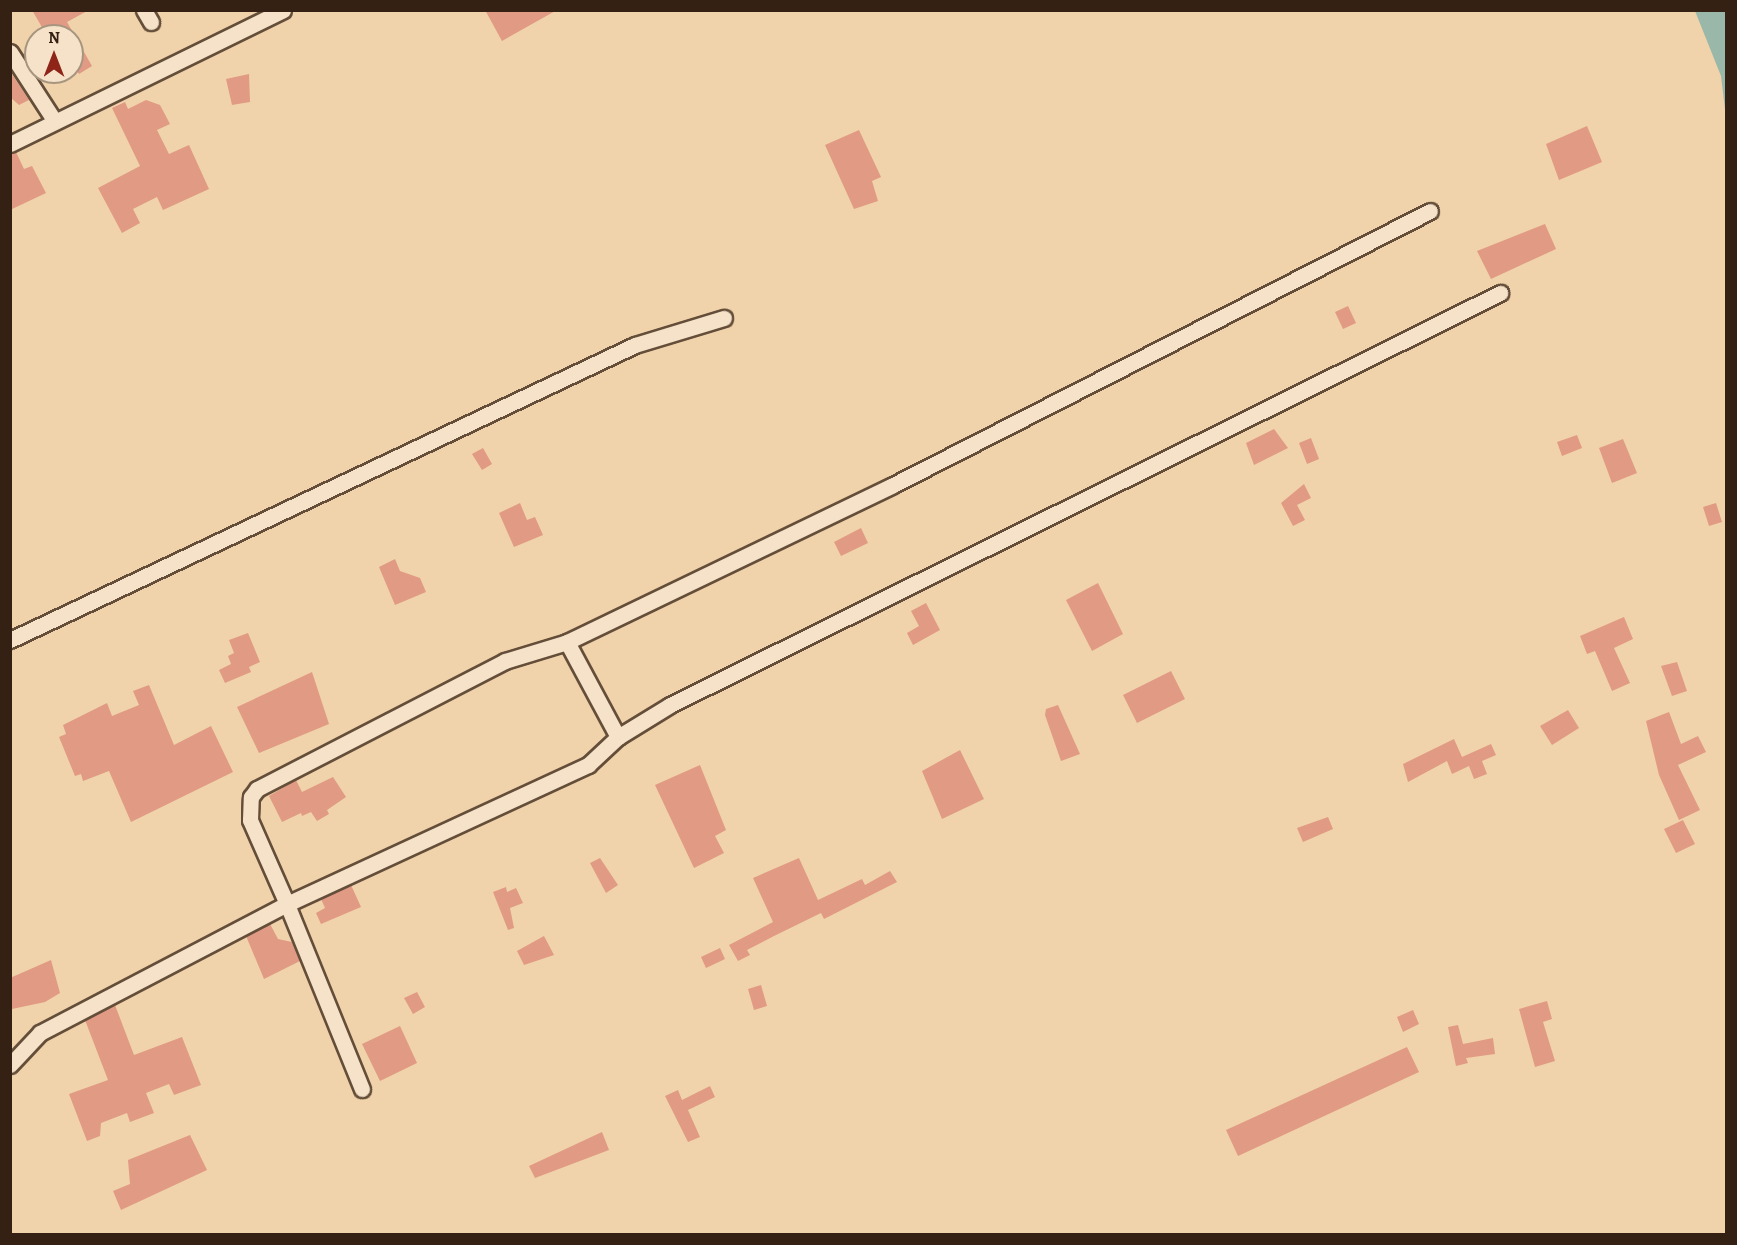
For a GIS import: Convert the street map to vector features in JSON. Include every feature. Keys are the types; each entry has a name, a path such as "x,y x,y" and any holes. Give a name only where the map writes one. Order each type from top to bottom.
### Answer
{"street":[{"path":"10,144 54,120 283,10"},
{"path":"10,52 54,120"},
{"path":"362,1089 287,904 249,820 251,797 257,789 505,661 567,642 891,486 1430,211"},
{"path":"10,1065 40,1033 287,904 588,765 618,736 680,699 1500,293"},
{"path":"10,639 635,345 723,318"},
{"path":"567,642 618,736"}],"shaded area":[{"path":"1695,11 1726,11 1726,118 1721,76"}],"building":[{"path":"32,10 89,10 67,22 68,24 40,24"},
{"path":"485,10 557,10 502,41"},
{"path":"84,52 92,66 84,71"},
{"path":"10,71 29,100 19,105 10,97"},
{"path":"249,74 250,102 232,105 226,79"},
{"path":"146,100 160,105 170,124 157,130 169,154 189,145 209,189 163,210 157,197 133,209 140,223 122,233 98,188 140,166 112,108 125,102 128,109"},
{"path":"1587,126 1602,162 1559,180 1546,144"},
{"path":"859,130 881,177 872,181 878,201 854,209 825,145"},
{"path":"16,152 24,169 32,166 46,193 10,210 10,154"},
{"path":"1545,224 1556,249 1491,279 1477,251"},
{"path":"1348,306 1356,323 1343,329 1335,312"},
{"path":"1274,429 1288,448 1254,465 1246,443"},
{"path":"1577,435 1582,448 1562,456 1557,442"},
{"path":"1311,438 1319,459 1307,464 1299,443"},
{"path":"1623,439 1637,473 1612,483 1599,448"},
{"path":"483,448 492,464 482,470 472,454"},
{"path":"1304,484 1311,498 1297,505 1305,520 1293,526 1281,503"},
{"path":"520,503 527,520 535,517 543,535 514,547 499,513"},
{"path":"1716,503 1722,522 1709,526 1703,507"},
{"path":"861,528 868,543 841,556 834,542"},
{"path":"395,559 400,571 420,578 426,592 395,605 379,567"},
{"path":"1098,583 1123,634 1092,651 1066,600"},
{"path":"926,603 940,630 913,645 907,633 919,626 911,611"},
{"path":"1624,617 1633,639 1614,648 1630,683 1612,691 1595,651 1587,654 1580,636"},
{"path":"248,633 260,662 249,667 251,672 225,683 219,670 231,664 228,656 234,653 229,640"},
{"path":"1677,662 1687,691 1672,696 1661,666"},
{"path":"1171,671 1185,699 1137,723 1123,695"},
{"path":"312,672 329,724 259,753 237,707"},
{"path":"149,685 174,745 211,726 233,772 131,822 109,771 83,781 81,774 75,776 59,737 66,734 63,725 107,703 112,716 139,705 133,691"},
{"path":"1058,705 1080,754 1061,761 1045,715 1046,709"},
{"path":"1568,710 1579,728 1552,745 1540,726"},
{"path":"1669,712 1681,744 1698,736 1706,752 1678,765 1700,810 1679,820 1659,775 1646,721"},
{"path":"1454,739 1462,757 1491,744 1496,755 1482,761 1487,774 1474,779 1469,766 1452,774 1447,761 1408,782 1403,764"},
{"path":"960,750 984,799 942,819 922,771"},
{"path":"700,765 726,830 715,836 724,853 694,868 655,785"},
{"path":"333,777 346,797 327,810 329,814 317,821 311,812 302,816 301,813 282,822 269,796 296,780 302,792"},
{"path":"1328,817 1333,829 1303,842 1297,828"},
{"path":"1683,820 1695,844 1676,853 1664,829"},
{"path":"600,858 618,885 606,893 590,863"},
{"path":"799,858 818,900 862,879 865,885 890,871 897,882 824,919 821,913 774,936 747,950 750,955 738,961 729,945 773,922 753,878"},
{"path":"351,885 361,907 321,924 316,913 325,908 321,899"},
{"path":"506,887 507,892 516,888 523,903 510,908 514,928 508,930 493,892"},
{"path":"270,924 278,939 292,942 300,961 264,979 246,936"},
{"path":"544,936 554,955 524,965 517,951"},
{"path":"720,948 725,959 706,968 701,957"},
{"path":"51,960 60,993 45,1002 12,1009 10,978"},
{"path":"761,985 767,1006 754,1010 748,989"},
{"path":"417,992 425,1007 413,1014 404,998"},
{"path":"1547,1001 1552,1019 1543,1022 1555,1061 1535,1067 1519,1009"},
{"path":"115,1005 134,1055 182,1037 201,1085 174,1095 169,1084 146,1093 154,1113 130,1122 127,1113 101,1123 100,1136 87,1141 69,1094 108,1080 85,1020"},
{"path":"1413,1010 1419,1024 1403,1032 1397,1017"},
{"path":"1458,1025 1463,1044 1493,1038 1495,1054 1466,1058 1468,1063 1456,1066 1448,1027"},
{"path":"400,1026 417,1063 380,1081 362,1044"},
{"path":"1407,1047 1419,1072 1238,1156 1226,1130"},
{"path":"710,1086 715,1097 688,1110 700,1137 688,1142 665,1096 678,1090 682,1100"},
{"path":"602,1132 609,1150 535,1178 529,1166"},
{"path":"190,1135 207,1170 121,1210 113,1191 130,1184 128,1160"}]}
